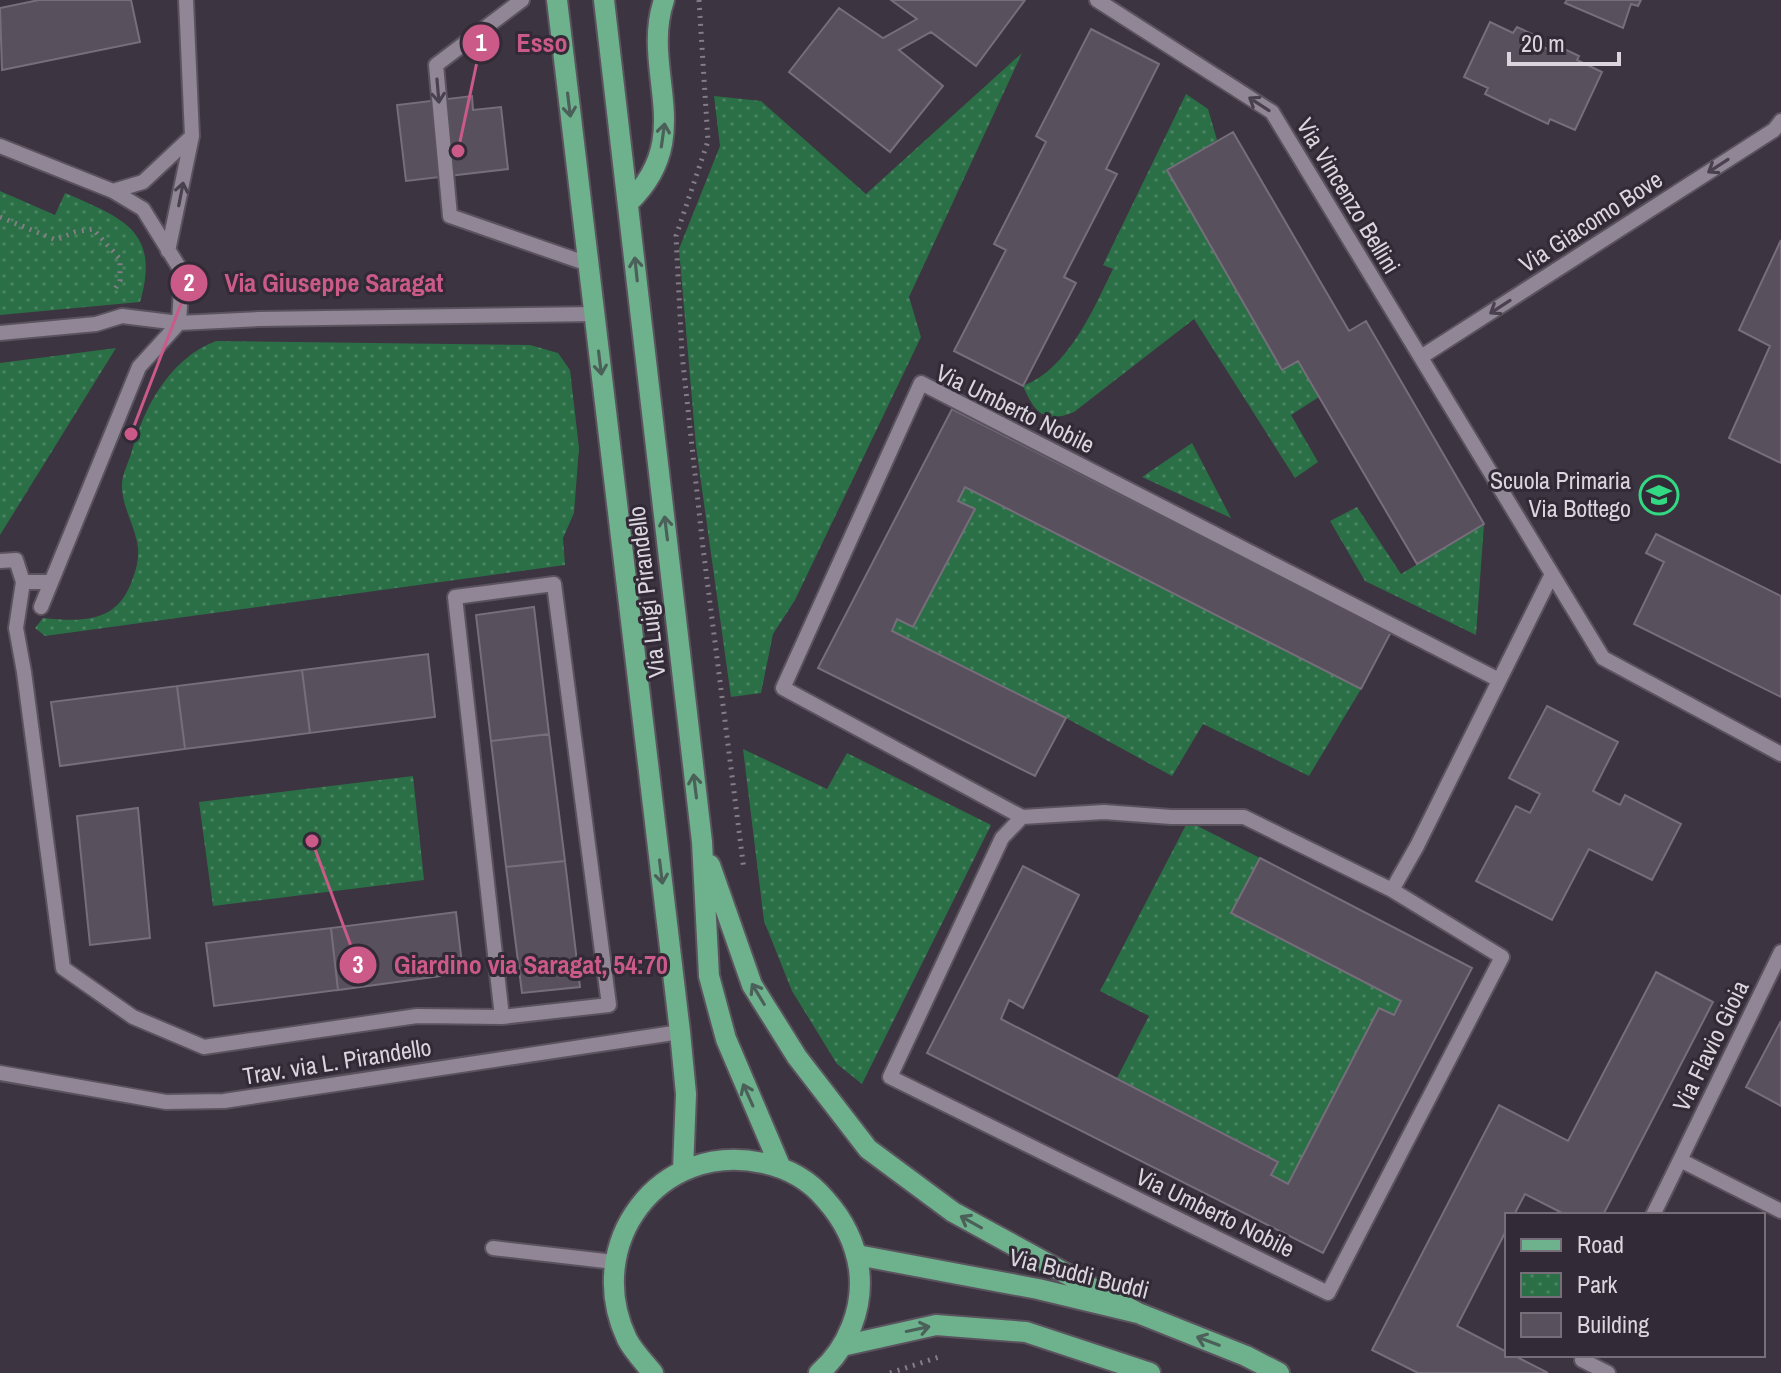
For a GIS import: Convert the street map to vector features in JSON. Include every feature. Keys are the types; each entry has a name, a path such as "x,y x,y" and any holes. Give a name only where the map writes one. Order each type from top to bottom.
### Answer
{"main road":[{"name":"Via Luigi Pirandello","path":"557,0 680,1032 686,1094 683,1170"},
{"name":"Via Luigi Pirandello","path":"604,0 702,842 709,976 726,1039 780,1166"},
{"path":"628,203 638,194 661,153 665,119 658,47 664,0"},
{"path":"702,842 752,985 797,1057 868,1149 953,1212 1138,1313"},
{"path":"653,1373 628,1341 614,1303 614,1262 622,1233 637,1208 657,1186 683,1170 725,1160 747,1159 780,1166 815,1187 842,1218 857,1255 860,1279 852,1325 842,1346 819,1373"},
{"name":"Via Buddi Buddi","path":"857,1255 1038,1289 1138,1313 1246,1356 1279,1373"},
{"path":"842,1346 936,1325 1026,1332 1150,1373"}],"street":[{"path":"168,251 192,136 186,0"},
{"path":"522,0 436,65 450,216 588,264"},
{"name":"Via Vincenzo Bellini","path":"1097,0 1272,112 1603,658 1781,754"},
{"name":"Via Giacomo Bove","path":"1421,357 1779,128"},
{"path":"113,191 143,182 192,136"},
{"path":"0,146 113,191 143,209 182,272 179,323 139,367 41,607"},
{"path":"0,333 96,324 122,316 179,323 595,314"},
{"name":"Via Umberto Nobile","path":"1022,817 1002,838 890,1077 1328,1293 1502,957 1392,890 1244,817 1171,817 1104,812 1022,817 783,688 921,383 1499,680"},
{"path":"0,561 16,560 23,582 16,628 63,968 133,1017 204,1047 417,1016 502,1017 609,1005 554,584 455,597 502,1017"},
{"path":"1392,890 1552,574"},
{"path":"23,582 51,582"},
{"name":"Via Flavio Gioia","path":"1654,1213 1781,952"},
{"name":"Trav. via L. Pirandello","path":"0,1073 166,1102 224,1101 680,1032"},
{"path":"1680,1160 1781,1211"},
{"path":"493,1248 614,1262"},
{"path":"1584,1357 1582,1360 1608,1373"}],"path":[{"path":"699,0 708,141 676,236 682,354 703,548 746,884"},
{"path":"0,217 56,240 93,229 120,259 120,281 96,324"},
{"path":"890,1373 943,1355"}],"green space":[{"path":"1022,53 909,297 921,337 795,600 773,634 761,693 731,697 696,446 679,249 720,146 714,96 761,101 866,194"},
{"path":"1186,94 1208,109 1217,140 1167,171 1282,370 1298,361 1319,397 1291,415 1318,462 1295,478 1194,319 1074,412 1055,417 1042,414 1023,386 1053,366 1088,320 1113,269 1103,265"},
{"path":"0,191 55,215 65,193 119,219 141,242 145,278 140,302 0,315"},
{"path":"216,341 530,345 558,353 570,370 579,448 574,513 563,538 565,565 45,636 35,628 43,618 72,620 98,616 118,604 127,593 136,569 138,551 123,498 122,483 136,436 151,402 172,372 199,349"},
{"path":"116,348 0,535 0,363"},
{"path":"1192,443 1231,518 1142,477"},
{"path":"965,487 1361,689 1309,776 1203,724 1172,776 1066,718 892,631 897,619 913,626 975,509 958,501"},
{"path":"1357,507 1401,574 1484,524 1476,635 1365,581 1330,521"},
{"path":"743,749 827,789 847,753 991,825 862,1084 837,1064 792,991 764,921"},
{"path":"413,776 424,880 213,906 199,802"},
{"path":"1188,821 1260,858 1231,914 1401,1001 1288,1184 1271,1175 1278,1161 1117,1078 1149,1016 1100,991"}],"building":[{"path":"39,0 131,0 140,42 2,70 0,8"},
{"path":"891,0 1025,0 976,66 931,32 899,50 943,86 890,152 789,72 839,8 883,38 917,19"},
{"path":"1567,0 1641,0 1638,6 1631,4 1623,28 1565,3"},
{"path":"1490,22 1513,33 1517,27 1543,39 1540,45 1551,51 1554,44 1602,72 1575,130 1550,119 1548,124 1485,94 1488,88 1464,77"},
{"path":"1091,29 1159,64 1106,169 1117,174 1064,277 1076,283 1023,386 954,351 1006,250 994,244 1046,142 1036,136"},
{"path":"472,96 473,110 501,107 508,169 406,181 397,105"},
{"path":"1233,132 1349,331 1366,321 1484,524 1417,564 1298,361 1282,370 1167,170"},
{"path":"1781,240 1781,463 1729,438 1770,346 1739,330"},
{"path":"952,409 1391,632 1361,689 965,487 958,501 975,509 913,627 897,619 892,631 1066,718 1035,776 818,668"},
{"path":"1656,534 1781,596 1781,697 1634,624 1664,562 1646,553"},
{"path":"534,607 549,734 491,741 476,615"},
{"path":"428,654 435,717 310,733 302,670"},
{"path":"302,670 310,733 185,749 177,686"},
{"path":"177,686 185,749 60,766 51,702"},
{"path":"1547,706 1618,742 1593,791 1620,805 1625,795 1681,824 1652,880 1589,849 1552,920 1476,881 1516,806 1530,813 1540,794 1509,778"},
{"path":"549,734 565,861 506,867 491,741"},
{"path":"138,808 150,938 90,945 77,816"},
{"path":"1260,858 1472,968 1323,1253 927,1053 1023,866 1079,895 1023,1008 1009,1000 1001,1019 1278,1162 1271,1175 1288,1184 1379,1008 1394,1015 1401,1001 1231,913"},
{"path":"565,861 580,987 522,993 506,867"},
{"path":"456,912 463,973 338,990 331,928"},
{"path":"331,928 338,990 214,1006 206,943"},
{"path":"1656,972 1713,1002 1604,1213 1562,1213 1525,1194 1515,1213 1505,1213 1505,1233 1457,1326 1505,1351 1505,1357 1517,1357 1548,1373 1418,1373 1372,1350 1499,1105 1568,1141"},
{"path":"1781,1021 1781,1106 1746,1087"}],"place":[{"name":"Esso","path":"458,151"},
{"name":"Via Giuseppe Saragat","path":"131,434"},
{"name":"Scuola Primaria Via Bottego","path":"1659,495"},
{"name":"Giardino via Saragat, 54:70","path":"312,841"}]}
